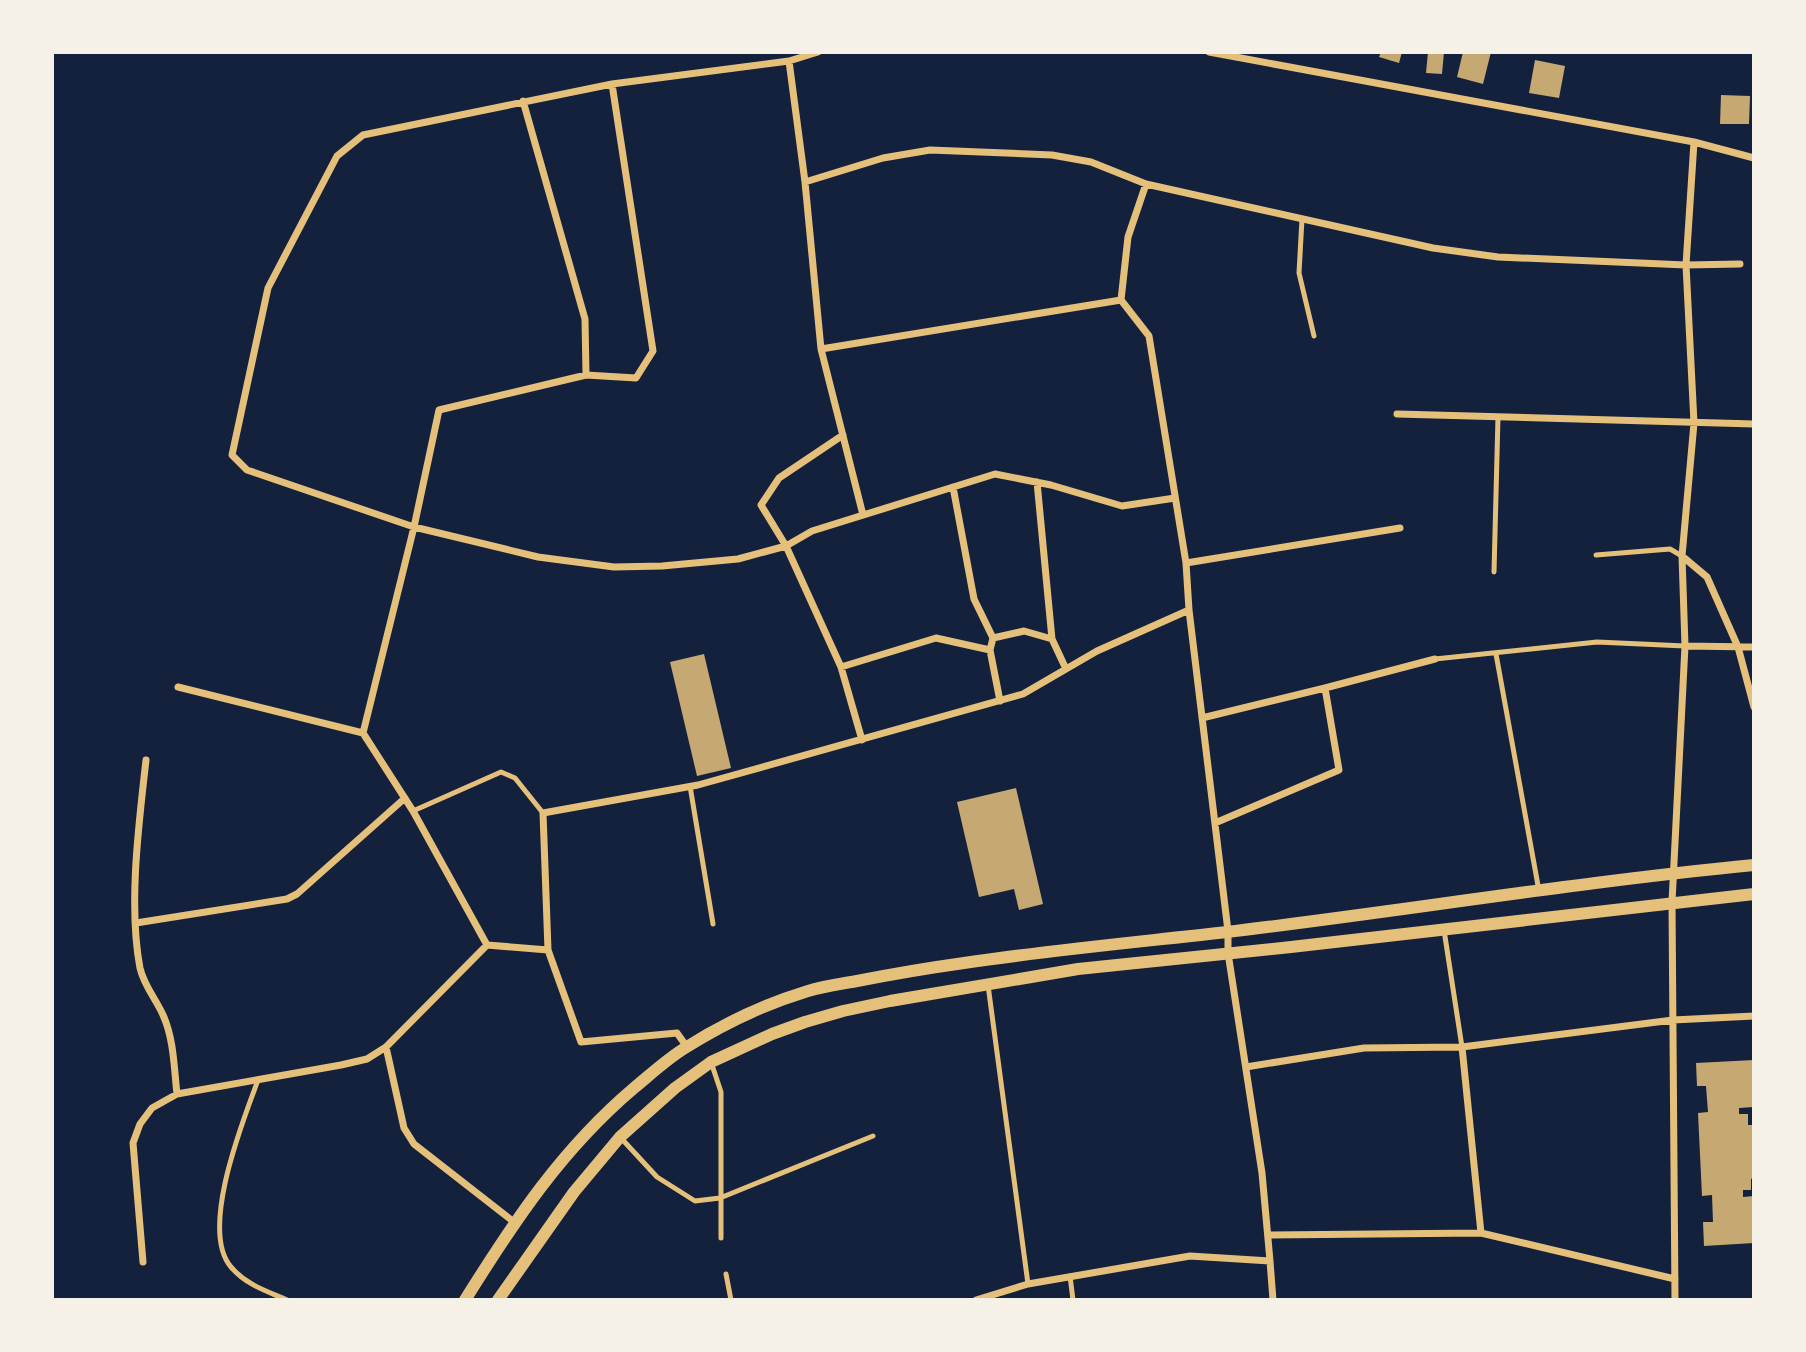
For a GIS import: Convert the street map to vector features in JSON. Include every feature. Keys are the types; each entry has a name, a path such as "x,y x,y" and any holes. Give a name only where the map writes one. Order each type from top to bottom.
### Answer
{"street":[{"path":"818,52 789,61 612,84 363,135 337,156 268,288 232,455 247,471 414,527 538,557 614,567 738,559 786,546 813,531 995,474 1037,482 1122,506 1175,498"},
{"path":"1209,52 1694,142 1754,159"},
{"path":"789,61 805,182 821,349 863,515"},
{"path":"363,733 414,527 439,410 586,375 636,378 653,351 612,84"},
{"path":"523,101 585,318 586,375"},
{"path":"1675,1300 1672,902 1685,646 1682,556 1693,423 1686,265 1694,142"},
{"path":"805,182 905,153 956,150 1073,158 1110,168 1146,184 1433,247 1498,257 1686,265 1740,264"},
{"path":"1146,184 1128,237 1121,299 1149,336 1186,563 1189,610 1228,931 1228,953 1262,1173 1273,1300"},
{"path":"821,349 1121,299"},
{"path":"1397,414 1754,424"},
{"path":"843,435 779,478 761,505 786,546 841,667 862,740"},
{"path":"1037,482 1052,639 1066,669"},
{"path":"953,487 974,599 993,638 990,650 1000,701"},
{"path":"1186,563 1400,528"},
{"path":"1682,556 1707,577 1738,647 1754,707"},
{"path":"687,1047 677,1033 581,1042 548,950 543,813 690,786 1023,694 1097,651 1189,610"},
{"path":"993,638 1024,631 1052,639"},
{"path":"841,667 936,638 990,650"},
{"path":"1685,646 1754,647"},
{"path":"1202,718 1435,659"},
{"path":"178,687 363,733 413,811 486,945"},
{"path":"1215,823 1339,770 1325,688"},
{"path":"146,760 138,834 136,923 140,968 146,987 164,1016 170,1037 177,1094"},
{"path":"136,923 287,899 297,894 405,798"},
{"path":"465,1300 514,1222 579,1138 620,1099 667,1060 725,1025 812,989 923,969 1042,952 1228,931 1673,873 1754,866"},
{"path":"498,1300 574,1192 620,1137 674,1088 711,1062 772,1034 843,1011 1078,969 1754,894"},
{"path":"486,945 548,950"},
{"path":"144,1262 133,1143 145,1115 160,1102 177,1094 367,1059 386,1047 486,945"},
{"path":"1246,1067 1364,1048 1462,1047 1673,1020 1754,1016"},
{"path":"386,1047 404,1128 414,1144 514,1222"},
{"path":"1462,1047 1481,1233"},
{"path":"1268,1235 1481,1233 1675,1279"},
{"path":"976,1300 1028,1284 1189,1256 1270,1262"}],"lane":[{"path":"788,52 789,61"},
{"path":"1302,219 1300,273 1314,336"},
{"path":"1494,572 1498,417"},
{"path":"1596,555 1670,549 1682,556"},
{"path":"1435,659 1597,642 1685,646"},
{"path":"1496,654 1539,891"},
{"path":"413,811 501,772 515,778 543,813"},
{"path":"690,786 713,924"},
{"path":"1444,929 1462,1047"},
{"path":"988,984 1028,1284"},
{"path":"711,1062 721,1092 721,1238"},
{"path":"258,1080 225,1184 220,1248 230,1266 247,1283 287,1300"},
{"path":"620,1137 657,1177 695,1201 720,1198 873,1136"},
{"path":"726,1274 731,1300"},
{"path":"1070,1276 1073,1300"}],"building":[{"path":"1381,52 1402,52 1399,63 1379,57"},
{"path":"1428,52 1444,52 1442,74 1426,73"},
{"path":"1463,52 1491,52 1483,84 1457,77"},
{"path":"1535,60 1565,66 1559,98 1529,93"},
{"path":"1721,95 1750,96 1749,124 1720,124"},
{"path":"704,654 731,768 697,776 670,662"},
{"path":"1016,788 1043,904 1019,910 1014,889 979,897 957,802"},
{"path":"1754,1060 1754,1107 1739,1108 1739,1114 1748,1114 1748,1125 1752,1125 1754,1178 1751,1179 1751,1190 1743,1190 1743,1197 1754,1196 1754,1243 1704,1246 1703,1222 1713,1222 1712,1195 1702,1196 1698,1113 1708,1112 1706,1086 1697,1086 1696,1063"}]}
